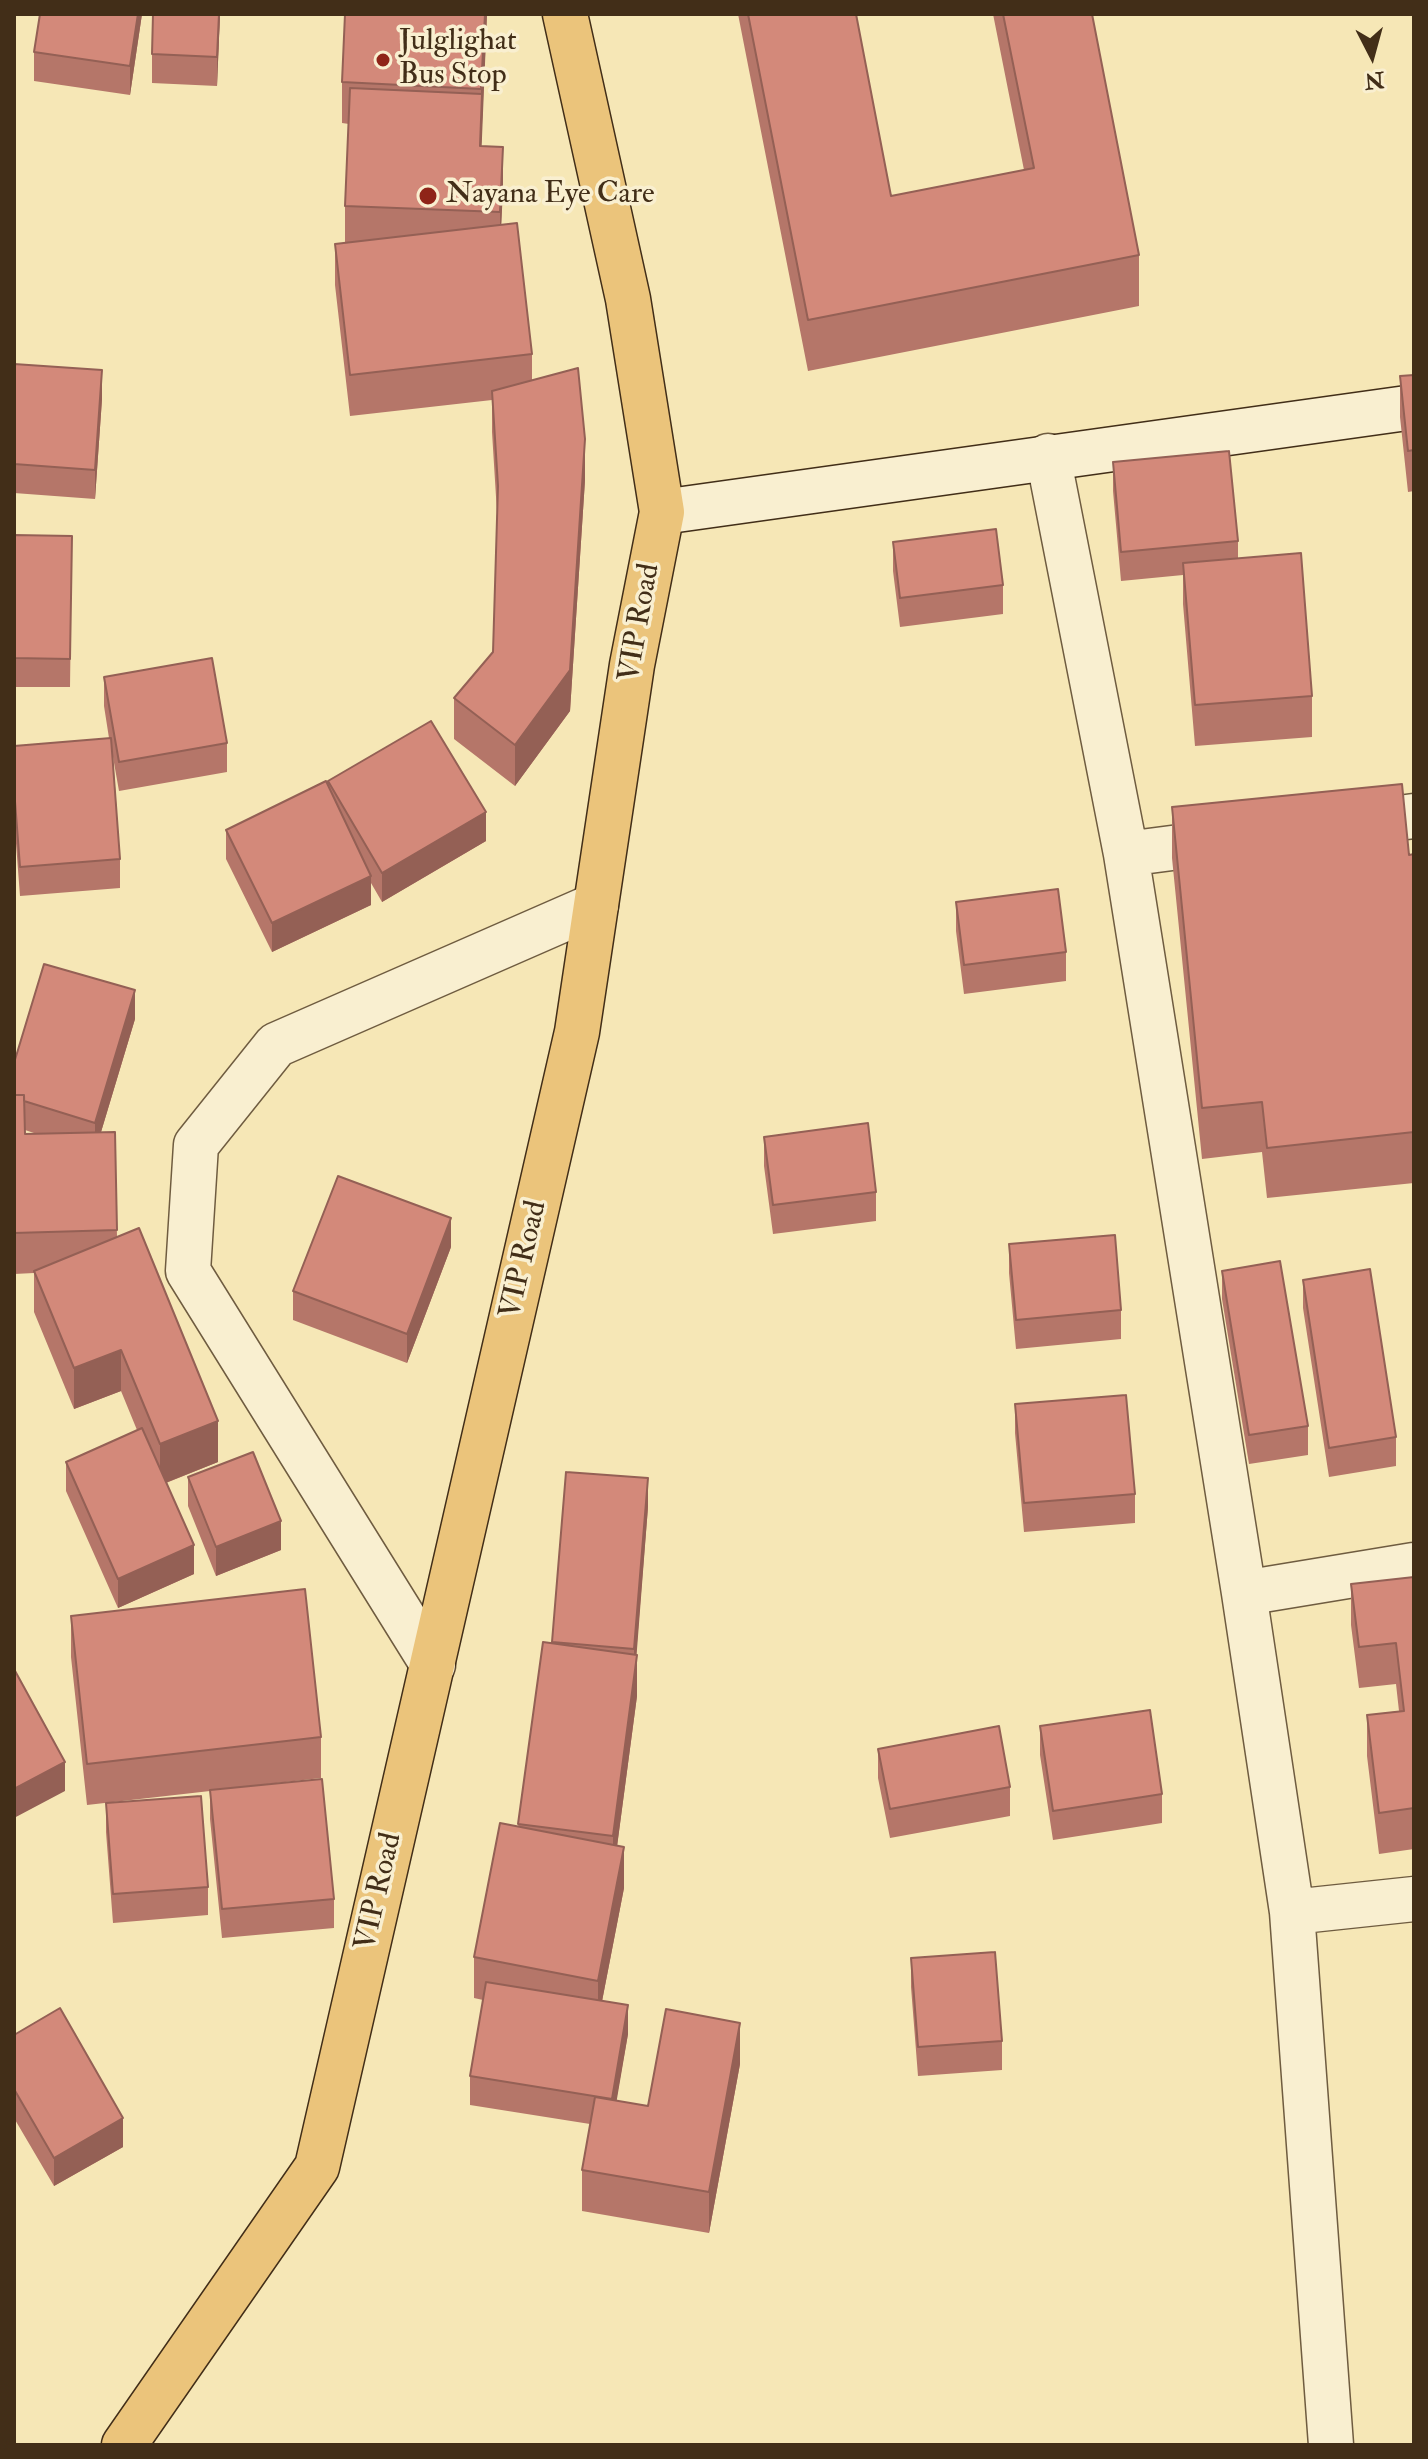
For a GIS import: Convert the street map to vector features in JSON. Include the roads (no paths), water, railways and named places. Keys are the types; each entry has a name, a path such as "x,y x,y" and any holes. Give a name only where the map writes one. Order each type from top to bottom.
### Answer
{"highway":[{"name":"VIP Road","path":"124,2445 317,2167 577,1032 632,665 662,512 628,299 565,14"}],"street":[{"path":"662,512 1414,407"},
{"path":"1048,456 1126,854 1292,1912 1331,2445"},
{"path":"1126,854 1414,816"},
{"path":"433,1665 188,1271 196,1145 276,1045 596,905"},
{"path":"1244,1593 1414,1565"},
{"path":"1292,1912 1414,1899"}],"place":[{"name":"Julglighat Bus Stop","path":"383,60"},
{"name":"Nayana Eye Care","path":"428,196"}]}
